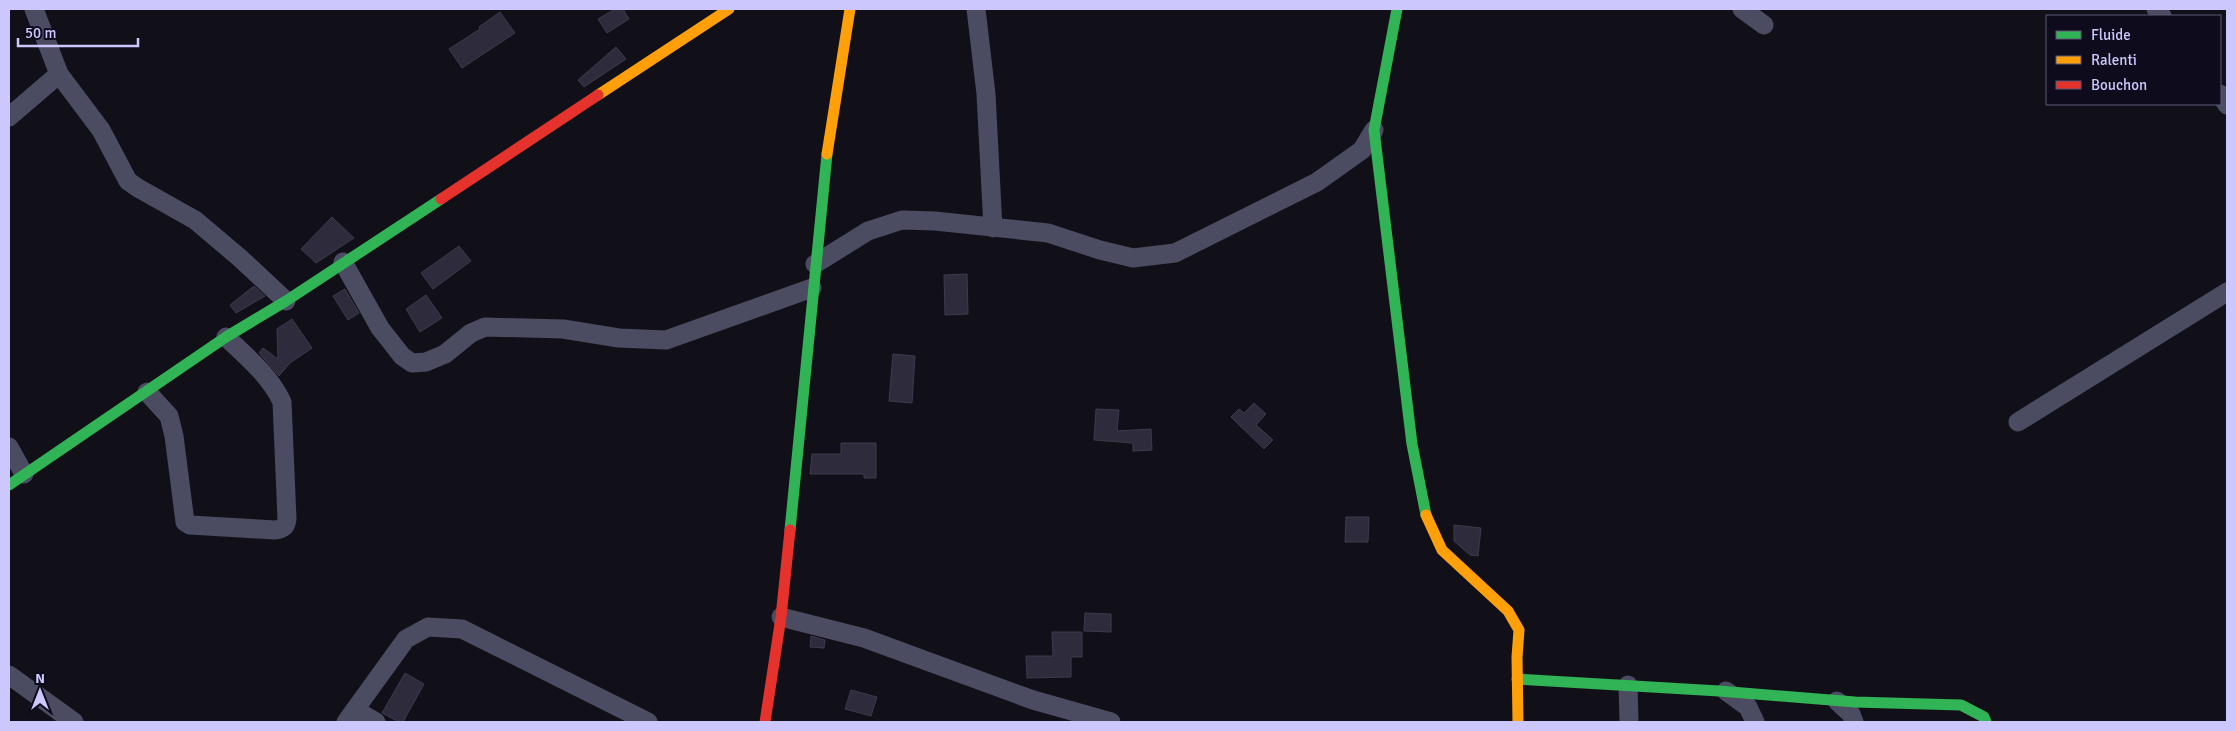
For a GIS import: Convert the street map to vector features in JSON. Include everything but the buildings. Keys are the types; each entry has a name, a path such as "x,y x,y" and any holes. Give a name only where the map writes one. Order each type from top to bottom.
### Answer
{"street":[{"path":"34,9 60,74 101,130 128,181 195,220 240,258 286,301"},
{"path":"9,485 226,338 286,301 729,9"},
{"path":"764,722 781,617 826,158 850,9"},
{"path":"976,9 986,94 993,228"},
{"path":"1397,9 1374,130 1412,444 1427,518 1442,550 1508,611 1519,630 1518,722"},
{"path":"1742,9 1764,25"},
{"path":"9,117 60,74"},
{"path":"815,264 868,231 902,220 935,221 1048,233 1100,250 1133,258 1175,253 1317,182 1362,150 1374,130"},
{"path":"343,262 380,328 402,356 412,363 426,362 444,354 471,333 485,327 563,329 619,338 666,340 812,288"},
{"path":"2018,422 2227,292"},
{"path":"147,392 169,416 172,426 185,522 190,525 282,529 286,525 287,519 282,402 277,392 252,361 226,338"},
{"path":"9,447 24,474"},
{"path":"781,617 864,638 1033,700 1111,722"},
{"path":"376,722 350,716 406,639 428,627 462,629 648,722"},
{"path":"9,675 74,722"},
{"path":"1517,679 1726,691 1837,701 1961,705 1984,717 1986,722"},
{"path":"1628,685 1629,722"},
{"path":"1726,691 1748,707 1755,722"},
{"path":"1837,701 1851,714 1854,722"}],"traffic: fast":[{"path":"1397,9 1374,130 1412,444 1426,515"},
{"path":"790,530 827,154"},
{"path":"9,485 226,337 286,301 441,199"},
{"path":"1517,679 1719,691 1855,702 1961,705 1984,717 1986,722"}],"traffic: slow":[{"path":"598,95 729,9"},
{"path":"827,154 850,9"},
{"path":"1426,515 1442,550 1508,611 1519,630 1517,657 1518,722"}],"traffic: jam":[{"path":"441,199 598,95"},
{"path":"765,722 781,617 790,530"}]}
